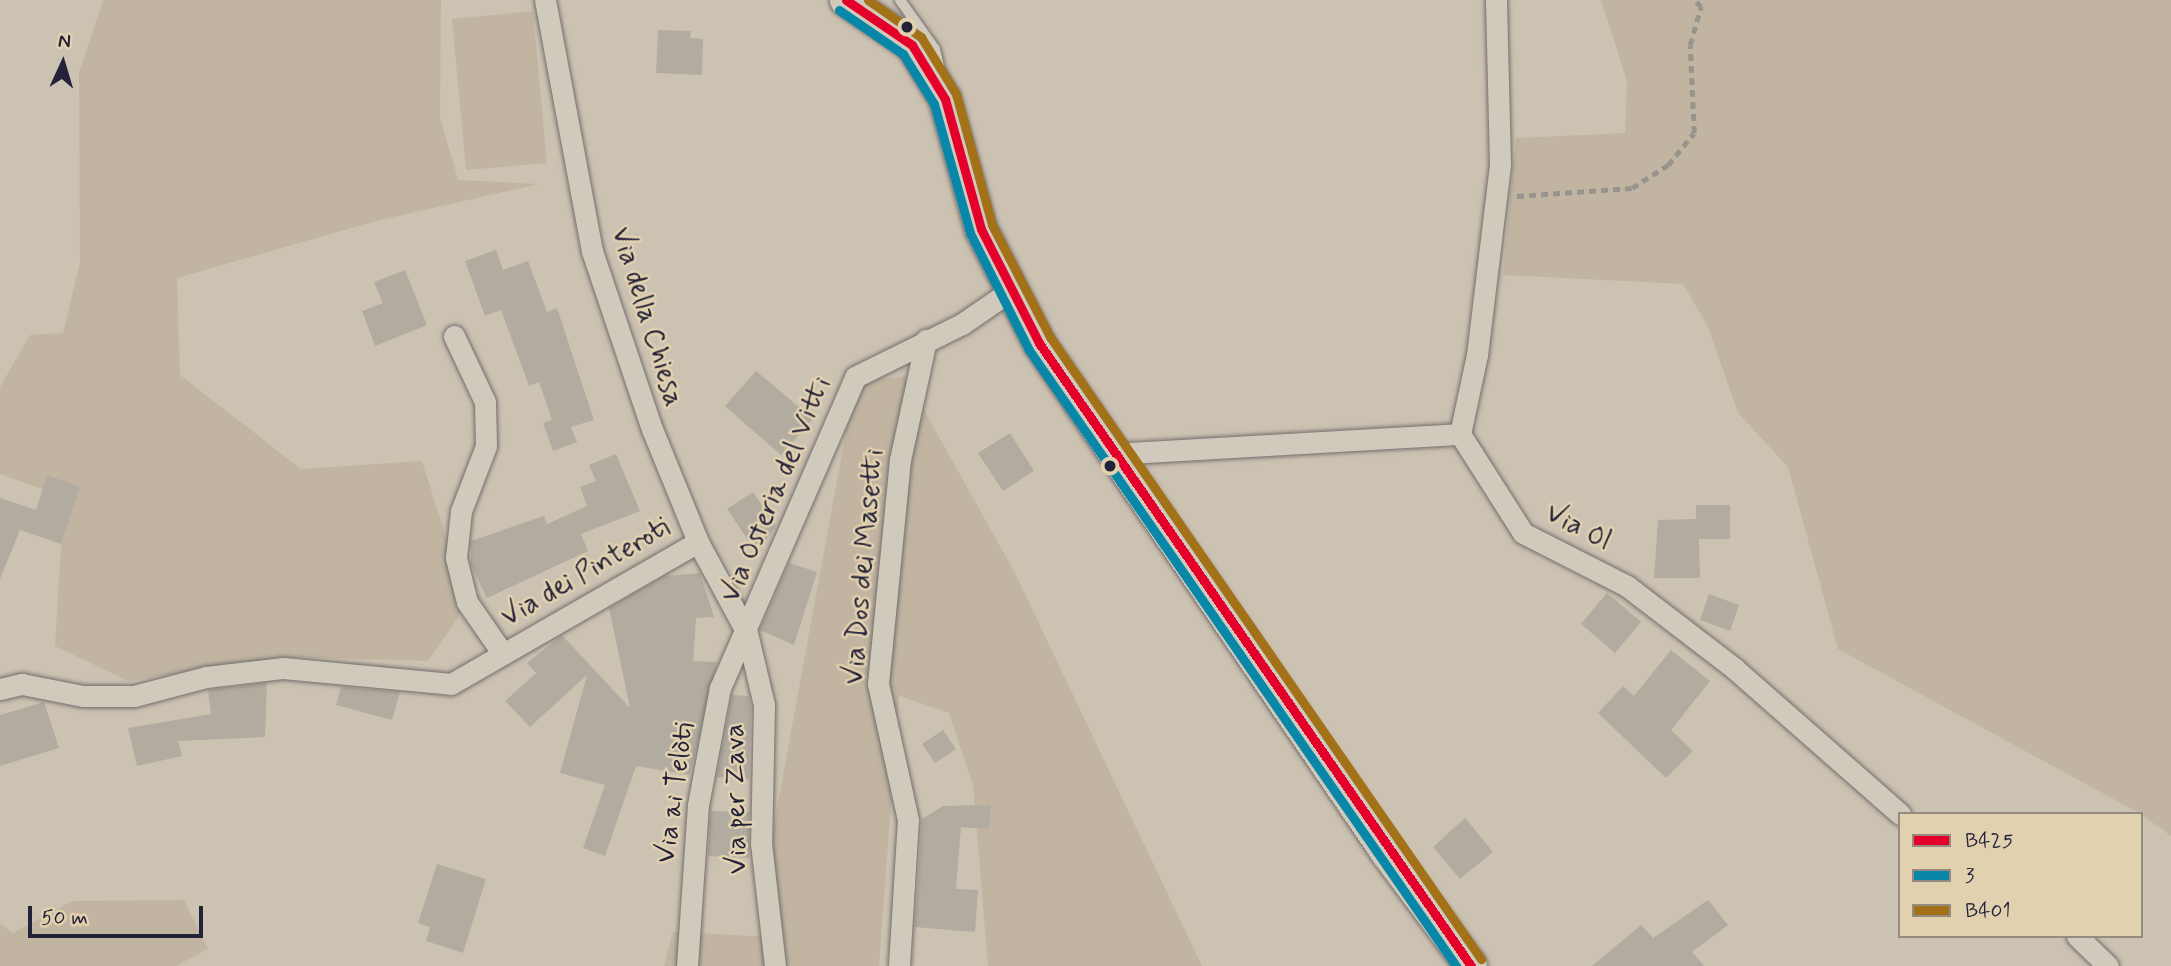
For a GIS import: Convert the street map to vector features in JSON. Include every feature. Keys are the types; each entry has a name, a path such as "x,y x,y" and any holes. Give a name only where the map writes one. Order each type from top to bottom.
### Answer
{"main road":[{"path":"846,0 912,45 945,99 981,229 1010,291 1113,454 1387,853 1471,966"}],"street":[{"name":"Via della Chiesa","path":"545,0 592,251 698,542 747,633"},
{"path":"1113,454 1460,434 1477,355 1495,198 1502,66 1496,0"},
{"name":"Via Osteria del Vitti","path":"747,633 855,377 1010,291"},
{"name":"Via dei Pinteroti","path":"454,336 485,402 486,446 461,511 456,558 467,602 503,654"},
{"name":"Via Dos dei Masetti","path":"899,966 908,820 878,684 900,460 926,340"},
{"name":"Via Ol","path":"1460,434 1523,533 1627,586 1735,669 1898,812"},
{"name":"Via dei Pinteroti","path":"0,689 22,684 83,696 134,696 206,677 283,668 451,684 698,542"},
{"name":"Via ai Telòti","path":"687,966 698,805 720,688 747,633"},
{"name":"Via per Zava","path":"747,633 764,705 761,843 775,966"},
{"path":"2079,938 2108,966"}],"lane":[{"path":"900,0 935,50 945,99"}],"path":[{"path":"1495,198 1632,188 1668,165 1694,133 1690,44 1701,7 1695,0"}],"shaded area":[{"path":"103,0 441,0 440,117 458,180 539,184 376,221 177,278 180,375 301,469 422,461 449,546 460,615 428,661 290,657 128,681 55,646 64,497 0,474 0,387 30,335 63,333 80,263 79,72"},
{"path":"1601,0 2171,0 2171,836 2143,815 2143,812 2137,812 1838,649 1788,467 1738,413 1708,327 1683,284 1503,275 1516,138 1625,133 1627,81"},
{"path":"533,11 547,163 466,170 452,19"},
{"path":"905,376 1015,573 1202,966 988,966 973,785 949,713 899,696 879,966 664,966 673,932 777,937 768,858 855,382"},
{"path":"184,900 208,949 176,966 0,966 0,924 13,933 72,901"}],"building":[{"path":"658,30 691,31 690,38 703,39 702,75 656,73"},
{"path":"496,250 503,270 528,261 547,312 557,308 594,420 571,427 577,442 553,451 543,423 552,420 539,382 529,386 501,310 485,316 465,261"},
{"path":"405,270 427,325 375,346 362,311 383,303 374,282"},
{"path":"756,371 813,419 781,455 725,406"},
{"path":"1010,433 1034,471 1003,491 978,453"},
{"path":"616,454 640,511 581,534 588,551 487,598 471,565 471,541 544,516 547,524 587,506 580,487 596,481 589,465"},
{"path":"47,475 80,487 61,544 20,530 0,579 0,498 36,510"},
{"path":"753,492 776,526 757,553 727,509"},
{"path":"1696,505 1730,505 1730,539 1699,539 1700,578 1654,578 1658,520 1696,519"},
{"path":"789,563 817,572 794,645 760,630"},
{"path":"700,573 714,617 696,618 693,661 717,662 690,775 636,766 605,856 583,848 605,785 560,773 587,675 530,727 505,701 536,673 527,663 562,635 630,708 609,608 664,576"},
{"path":"1607,593 1641,622 1615,653 1581,624"},
{"path":"1709,594 1739,605 1730,631 1700,620"},
{"path":"1671,650 1710,681 1671,730 1693,751 1666,778 1598,713 1623,686 1634,696"},
{"path":"267,683 265,737 178,741 182,756 137,766 128,728 211,714 208,690"},
{"path":"341,687 400,692 392,720 336,705"},
{"path":"732,695 748,696 751,706 749,779 717,777"},
{"path":"44,702 59,748 0,766 0,715"},
{"path":"943,730 956,749 935,763 922,744"},
{"path":"991,805 989,829 961,827 956,889 978,890 975,932 915,927 922,819 943,806"},
{"path":"711,811 749,812 749,858 708,856"},
{"path":"1465,818 1493,852 1460,879 1433,847"},
{"path":"437,864 486,879 463,953 426,941 430,927 418,923"},
{"path":"1708,900 1728,925 1692,952 1704,966 1592,966 1641,925 1653,938"}],"transit line":[{"name":"B425","path":"846,0 912,45 945,99 981,229 1039,343 1471,966"},
{"name":"B401","path":"868,0 921,37 956,94 992,225 1050,337 1481,959"},
{"name":"3","path":"839,10 903,54 934,104 970,233 1029,350 1456,966"}]}
